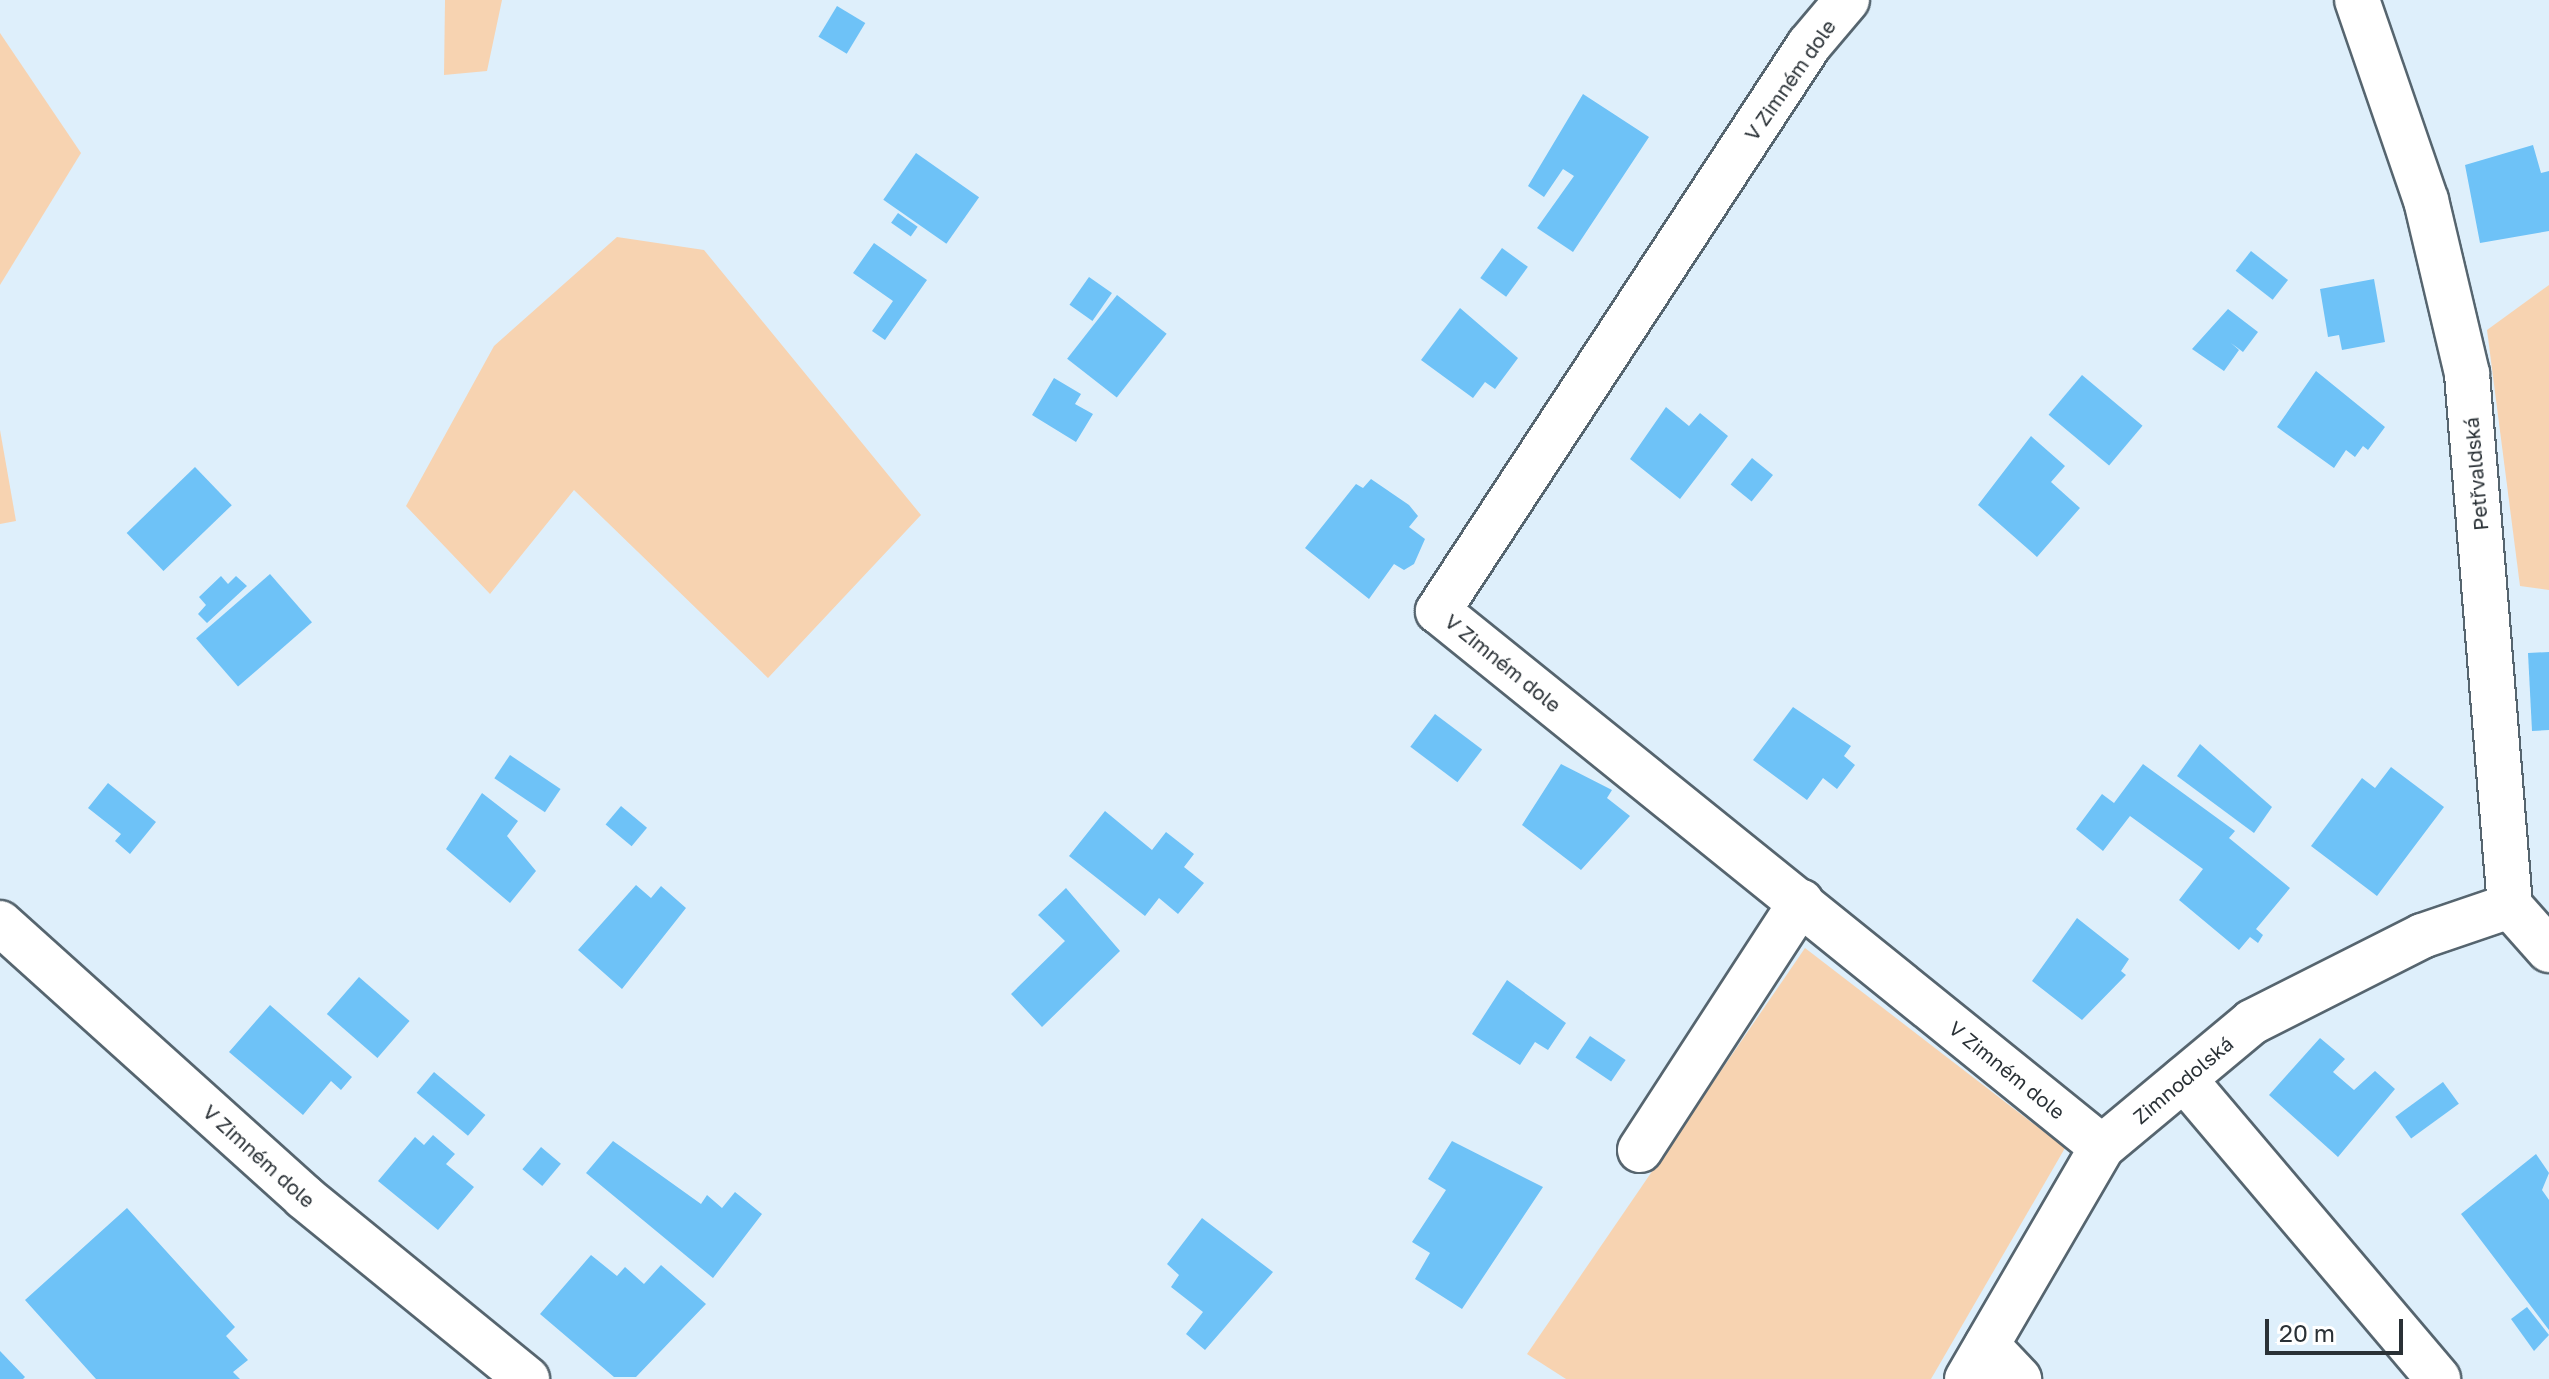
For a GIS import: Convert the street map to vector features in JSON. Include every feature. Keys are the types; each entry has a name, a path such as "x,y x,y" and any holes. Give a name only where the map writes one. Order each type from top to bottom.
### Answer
{"street":[{"name":"V Zimném dole","path":"1847,0 1809,45 1438,611 2102,1147"},
{"name":"Petřvaldská","path":"2357,0 2426,200 2467,374 2510,906"},
{"path":"1640,1150 1801,902"},
{"path":"2510,906 2549,950"},
{"name":"Zimnodolská","path":"1977,1362 2102,1147 2252,1022 2422,936 2510,906"},
{"name":"V Zimném dole","path":"0,923 304,1197 527,1379"},
{"path":"2184,1079 2438,1379"},
{"path":"1977,1362 2019,1379"}],"shaded area":[{"path":"445,0 502,0 487,71 444,75"},
{"path":"0,33 81,153 0,285"},
{"path":"617,237 704,250 921,515 768,678 574,490 490,594 406,506 494,346"},
{"path":"2549,285 2549,590 2520,586 2487,330"},
{"path":"0,430 16,521 0,524"},
{"path":"1805,948 2065,1148 1931,1379 1566,1379 1527,1354"}],"building":[{"path":"837,6 865,23 847,54 818,37"},
{"path":"1583,94 1649,137 1573,252 1537,228 1574,176 1563,169 1544,197 1528,186"},
{"path":"2533,145 2541,173 2549,171 2549,231 2480,243 2465,165"},
{"path":"916,153 979,197 946,244 883,200"},
{"path":"898,213 918,227 911,237 891,223"},
{"path":"874,243 927,280 885,340 872,331 893,301 853,273"},
{"path":"1502,248 1528,267 1506,297 1480,278"},
{"path":"2251,251 2288,280 2273,300 2236,271"},
{"path":"1089,277 1112,293 1092,321 1069,305"},
{"path":"2374,279 2385,342 2342,350 2339,335 2328,337 2320,289"},
{"path":"1117,295 1167,334 1117,398 1067,359"},
{"path":"1460,308 1518,358 1495,389 1485,382 1473,398 1421,360"},
{"path":"2228,309 2258,332 2243,352 2231,343 2239,350 2224,371 2192,349"},
{"path":"2316,371 2385,427 2368,450 2363,446 2355,457 2346,450 2334,468 2277,427"},
{"path":"2082,375 2143,426 2109,466 2049,415"},
{"path":"1054,378 1081,394 1075,404 1093,414 1076,442 1032,415"},
{"path":"1666,407 1689,426 1700,413 1728,436 1680,499 1630,459"},
{"path":"2031,436 2065,466 2051,482 2080,508 2037,557 1978,505"},
{"path":"1752,458 1773,475 1752,501 1731,484"},
{"path":"195,467 232,505 163,571 127,533"},
{"path":"1371,479 1409,505 1418,516 1409,527 1425,539 1414,564 1404,570 1394,564 1369,599 1305,548 1356,484 1363,488"},
{"path":"270,574 312,622 238,687 196,638"},
{"path":"221,576 228,584 236,576 247,586 207,623 198,614 206,605 199,597"},
{"path":"2549,652 2549,730 2532,731 2528,653"},
{"path":"1793,707 1851,746 1844,756 1855,765 1837,789 1823,778 1807,800 1753,760"},
{"path":"1435,714 1482,750 1457,782 1410,747"},
{"path":"2200,744 2272,807 2254,833 2177,776"},
{"path":"510,755 561,789 545,812 494,778"},
{"path":"1561,764 1612,790 1607,798 1630,816 1581,870 1522,825"},
{"path":"2143,764 2235,831 2229,838 2290,888 2256,929 2263,935 2258,943 2250,937 2239,950 2179,900 2203,869 2130,816 2103,851 2076,829 2102,794 2114,803"},
{"path":"2391,767 2444,807 2377,896 2311,846 2362,778 2375,788"},
{"path":"108,783 156,822 130,854 115,841 121,834 88,808"},
{"path":"482,793 518,821 507,836 536,871 510,903 446,849"},
{"path":"621,806 647,828 632,846 606,824"},
{"path":"1105,811 1152,850 1166,832 1194,854 1184,867 1204,883 1178,914 1159,898 1145,916 1069,856"},
{"path":"636,885 651,898 661,886 686,908 622,989 578,950"},
{"path":"1066,888 1120,951 1042,1027 1011,994 1065,941 1038,915"},
{"path":"2077,918 2129,959 2121,971 2126,975 2082,1020 2032,981"},
{"path":"359,977 410,1021 377,1058 327,1014"},
{"path":"1507,980 1566,1023 1548,1050 1535,1042 1520,1065 1472,1034"},
{"path":"270,1005 352,1077 341,1090 331,1081 303,1115 229,1052"},
{"path":"1590,1036 1626,1060 1611,1082 1575,1058"},
{"path":"2320,1038 2345,1059 2333,1072 2354,1090 2375,1071 2395,1089 2338,1157 2269,1095"},
{"path":"434,1072 485,1115 468,1136 417,1093"},
{"path":"2443,1082 2459,1104 2411,1139 2395,1117"},
{"path":"433,1135 455,1154 446,1164 474,1187 438,1230 378,1181 415,1137 424,1145"},
{"path":"613,1141 701,1204 707,1195 722,1208 735,1192 762,1214 713,1278 586,1173"},
{"path":"1452,1141 1543,1187 1462,1309 1415,1279 1430,1253 1412,1242 1446,1190 1428,1179"},
{"path":"541,1147 561,1164 542,1186 522,1169"},
{"path":"2536,1154 2549,1173 2542,1190 2549,1200 2549,1330 2461,1214"},
{"path":"127,1208 235,1327 226,1336 248,1360 233,1372 240,1379 96,1379 25,1300"},
{"path":"1202,1218 1273,1272 1205,1350 1186,1334 1203,1312 1171,1287 1179,1275 1167,1264"},
{"path":"591,1255 617,1276 625,1267 644,1284 661,1265 706,1304 636,1377 614,1377 540,1314"},
{"path":"2527,1307 2549,1335 2534,1351 2511,1319"},
{"path":"0,1351 25,1377 23,1379 0,1379"}]}
